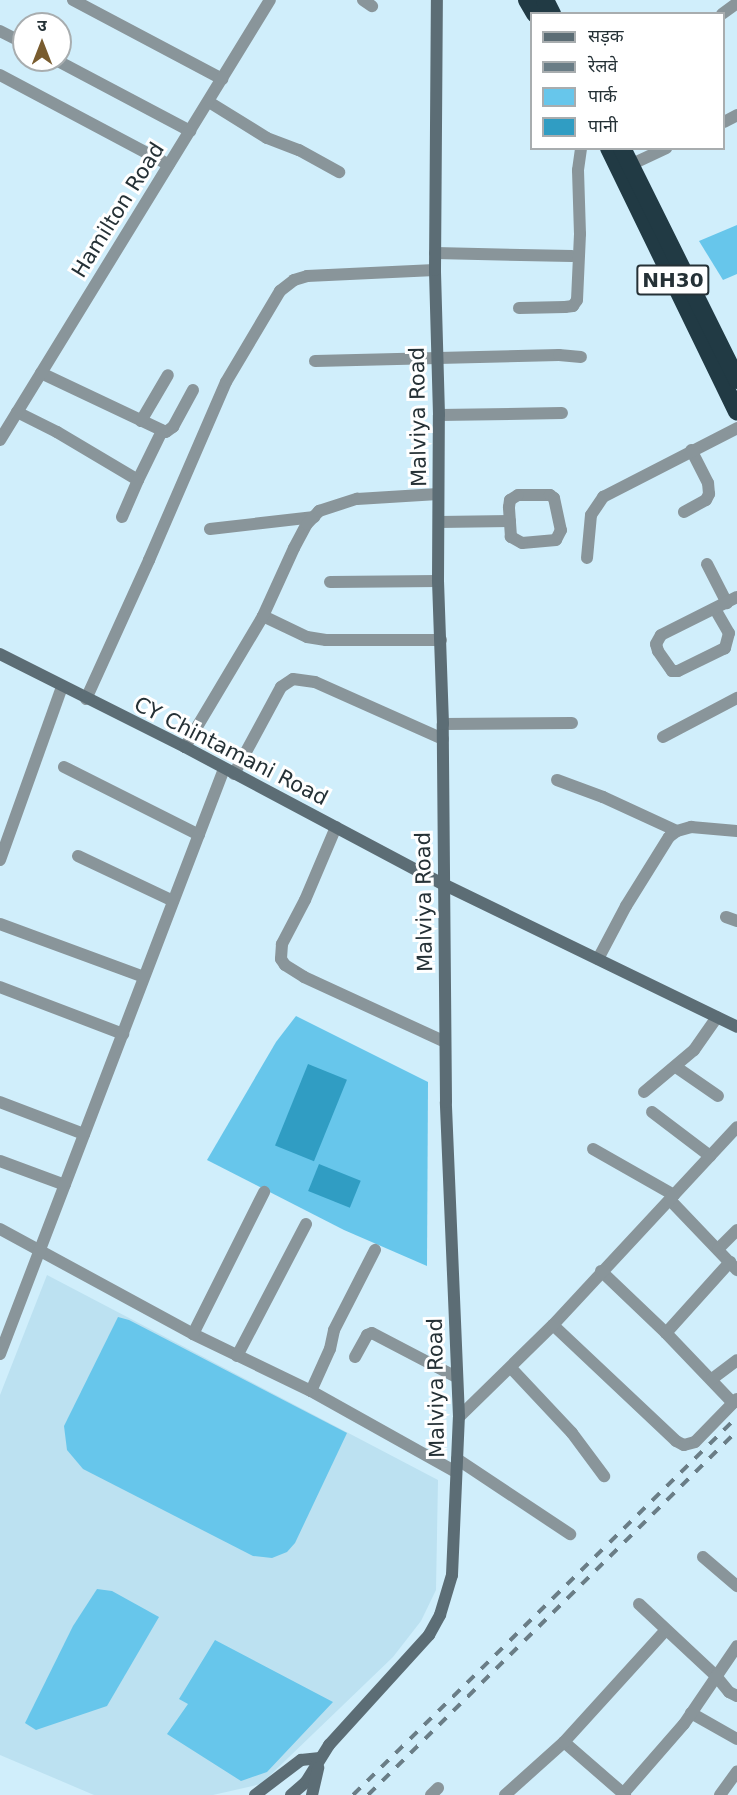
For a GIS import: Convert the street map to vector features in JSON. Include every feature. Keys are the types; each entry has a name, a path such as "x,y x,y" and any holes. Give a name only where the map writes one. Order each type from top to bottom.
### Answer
{"highway":[{"name":"NH30","path":"610,150 737,412"},
{"name":"NH30","path":"623,150 737,380"}],"street":[{"path":"73,0 222,79"},
{"name":"Hamilton Road","path":"0,440 270,0"},
{"name":"Malviya Road","path":"291,1795 306,1782 330,1745 429,1635 440,1615 452,1575 459,1417 445,1042 443,724 438,581 439,415 435,270 437,0"},
{"path":"725,12 737,3"},
{"path":"72,68 190,131"},
{"path":"0,75 169,165"},
{"path":"209,102 267,138 299,150 339,172"},
{"path":"519,308 573,306 577,300 580,246 578,170 581,150"},
{"path":"630,165 662,150"},
{"path":"435,254 572,256"},
{"path":"86,699 226,382 280,291 294,280 307,276 435,270"},
{"path":"315,361 437,357 581,357"},
{"path":"41,373 162,431 169,432 193,390"},
{"path":"141,421 168,375"},
{"path":"17,412 57,432 138,480"},
{"path":"439,415 562,413"},
{"path":"587,558 591,515 596,504 603,497 737,428"},
{"path":"122,517 162,431"},
{"path":"684,512 706,500 709,494 708,483 691,450"},
{"path":"185,747 263,616 294,548 319,511 357,499 438,494"},
{"path":"552,496 556,503 561,530 560,537 556,540 522,543 511,537 510,521 509,507 514,497 552,496"},
{"path":"210,529 314,517"},
{"path":"439,522 510,521"},
{"path":"707,564 732,600 661,635 658,639 658,651 672,671 678,671 724,648 729,633 715,609"},
{"path":"330,582 438,581"},
{"path":"263,616 307,637 326,640 441,640"},
{"name":"CY Chintamani Road","path":"1,658 185,747 443,884 737,1027"},
{"path":"0,1354 199,835 229,772 281,687 293,679 315,682 443,739"},
{"path":"0,860 62,687"},
{"path":"663,737 737,698"},
{"path":"443,724 572,723"},
{"path":"64,766 199,835"},
{"path":"556,780 603,797 677,831"},
{"path":"336,827 305,900 282,944 281,959 285,965 304,977 445,1042"},
{"path":"598,959 626,906 669,837 677,831 691,827 737,831"},
{"path":"78,856 173,901"},
{"path":"0,924 144,977"},
{"path":"0,987 123,1034"},
{"path":"644,1092 694,1050 717,1017"},
{"path":"676,1067 718,1096"},
{"path":"0,1102 84,1134"},
{"path":"652,1112 710,1156"},
{"path":"459,1417 512,1368 737,1127"},
{"path":"593,1149 672,1198 734,1266 666,1333"},
{"path":"0,1161 65,1185"},
{"path":"193,1334 264,1192"},
{"path":"237,1356 306,1224"},
{"path":"0,1229 193,1334 311,1391 456,1466 570,1534"},
{"path":"718,1249 737,1230"},
{"path":"311,1391 330,1349 334,1330 375,1250"},
{"path":"553,1325 676,1441 684,1445 695,1442 735,1401 601,1271"},
{"path":"355,1357 368,1335 372,1334 456,1377"},
{"path":"712,1379 737,1360"},
{"path":"512,1368 572,1433 604,1476"},
{"path":"703,1557 737,1586"},
{"path":"639,1604 665,1631 716,1676 729,1692 737,1696"},
{"path":"505,1795 564,1742 665,1631"},
{"path":"564,1742 624,1795 691,1713 737,1646"},
{"path":"691,1713 737,1739"},
{"path":"255,1795 301,1760 320,1758 312,1795"},
{"path":"720,1795 737,1772"}],"shaded area":[{"path":"47,1275 438,1480 436,1590 421,1621 393,1657 261,1784 213,1795 94,1795 0,1755 0,1395"}],"green space":[{"path":"737,225 737,274 723,280 699,241"},
{"path":"296,1016 428,1082 427,1266 344,1230 207,1160 276,1042"},
{"path":"118,1317 129,1320 347,1433 295,1543 287,1552 272,1558 253,1556 83,1469 67,1450 64,1426"},
{"path":"97,1589 112,1591 159,1617 107,1706 36,1730 25,1723 73,1626"},
{"path":"215,1640 333,1702 267,1772 241,1781 167,1734 188,1704 179,1699"}],"water":[{"path":"308,1064 347,1080 314,1161 275,1146"},
{"path":"319,1164 361,1181 350,1208 308,1191"}],"railway":[{"path":"353,1795 737,1417"},
{"path":"368,1795 737,1431"}]}
